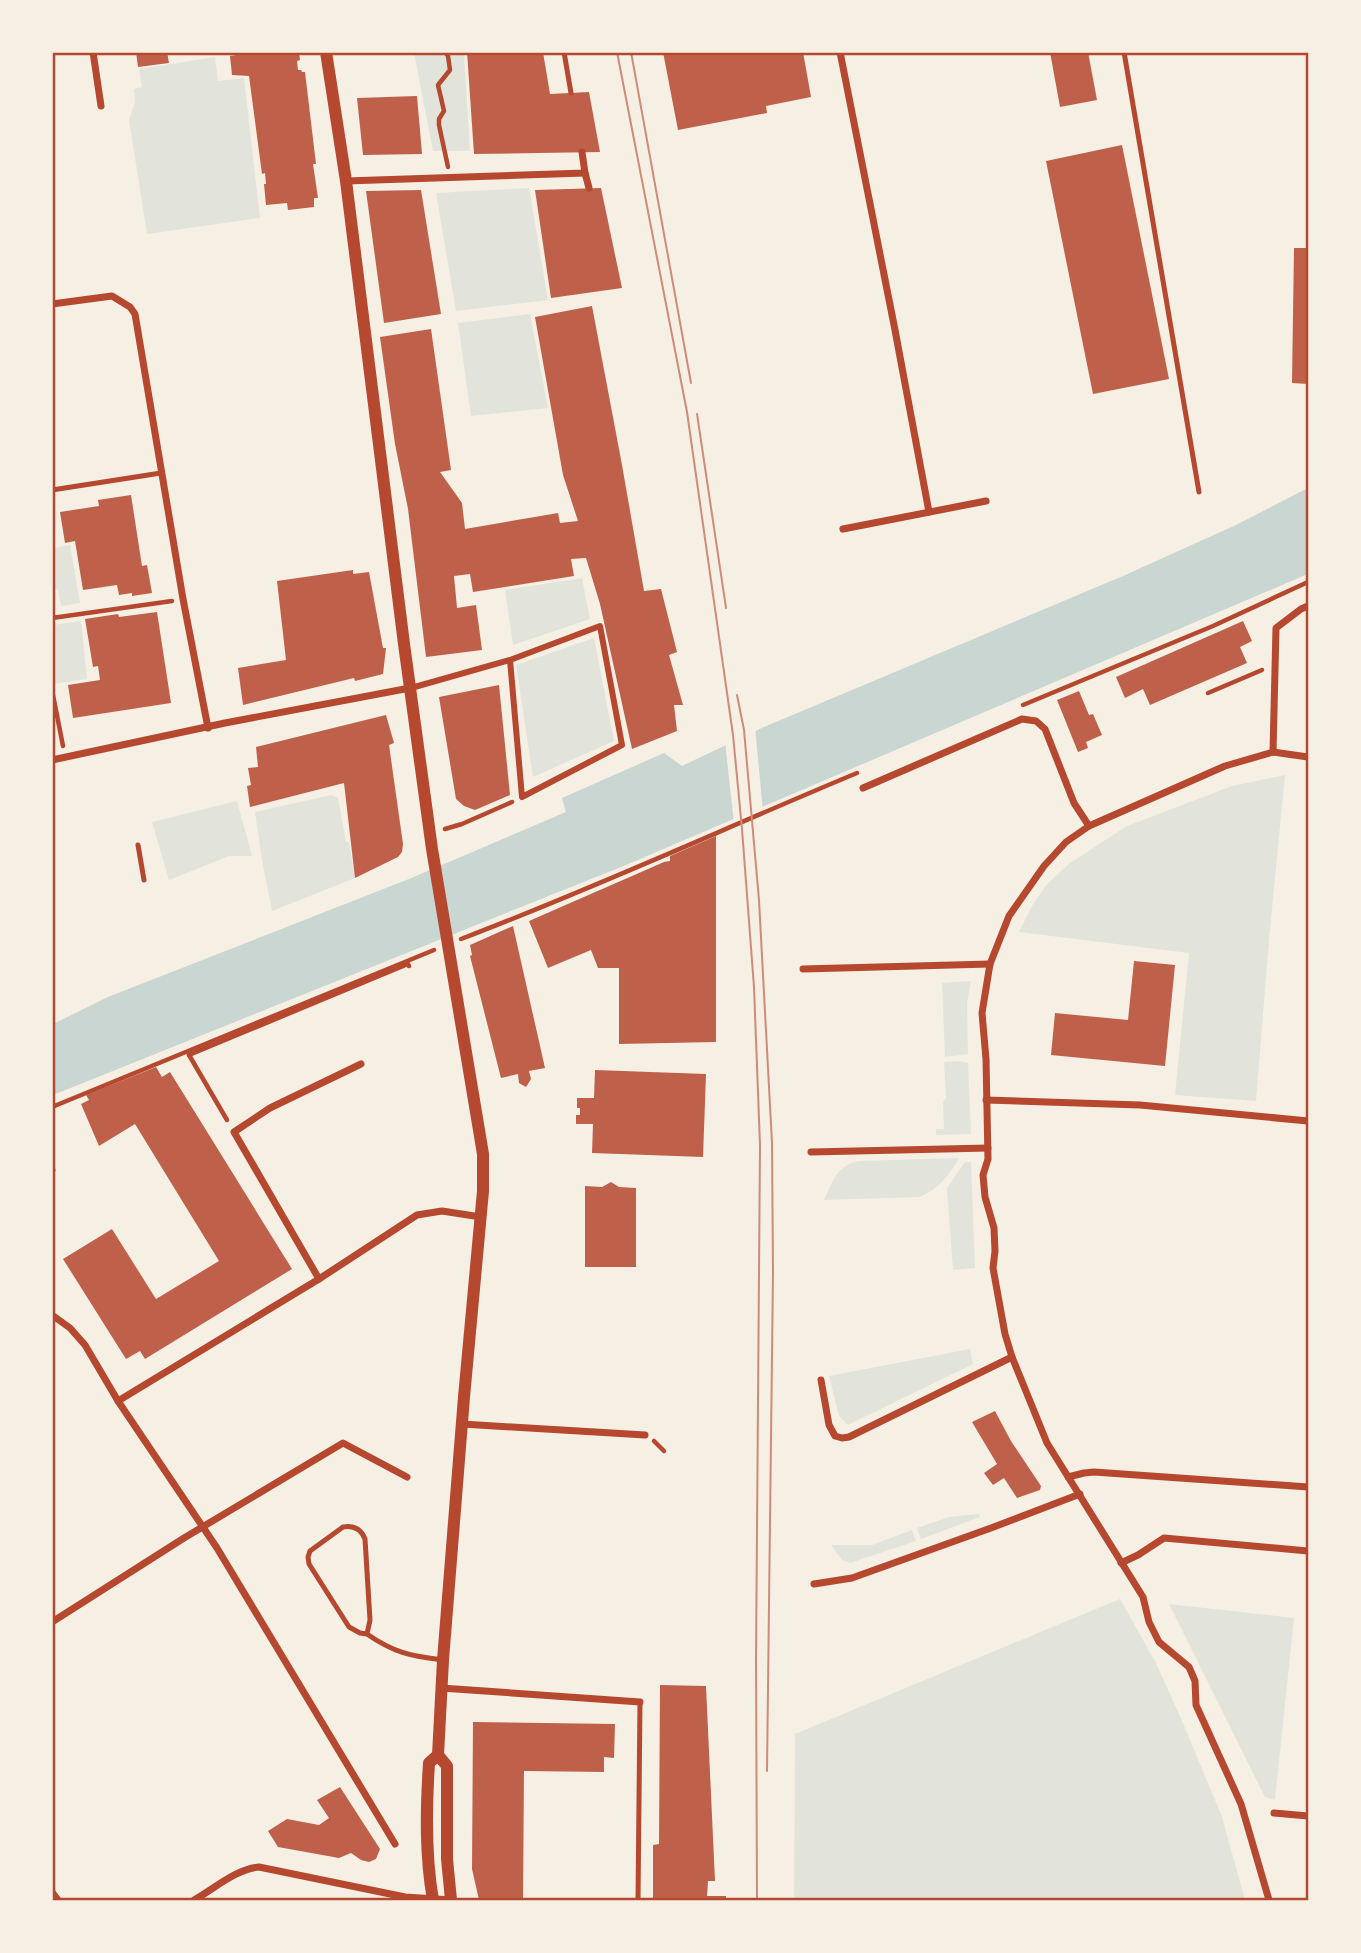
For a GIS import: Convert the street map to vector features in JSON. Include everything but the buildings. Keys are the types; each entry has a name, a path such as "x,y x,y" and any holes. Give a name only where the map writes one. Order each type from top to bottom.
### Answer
{"street":[{"path":"93,52 101,106"},
{"path":"194,1900 251,1868 259,1867 405,1897 451,1900 447,1860 447,1766 438,1755 443,1660 484,1154 446,951 346,181 326,52"},
{"path":"840,52 929,512"},
{"path":"582,152 589,188"},
{"path":"346,181 585,173"},
{"path":"52,304 112,296 130,307 135,314 208,728"},
{"path":"843,529 986,501"},
{"path":"1273,752 1276,628 1308,606"},
{"path":"52,761 225,723 411,688 510,660 600,626 622,745 522,797 510,660"},
{"path":"863,788 1023,719 1036,720 1045,729 1074,803 1089,826"},
{"path":"1269,1900 1241,1804 1196,1705 1195,1681 1189,1667 1159,1642 1149,1622 1143,1597 1047,1443 1005,1334 993,1268 994,1228 985,1197 983,1175 988,1148 982,1013 990,964 1009,916 1044,866 1066,842 1089,826 1225,766 1273,752 1308,757"},
{"path":"803,969 990,964"},
{"path":"319,1279 234,1132 270,1108 361,1064"},
{"path":"986,1100 1140,1105 1308,1121"},
{"path":"811,1152 988,1148"},
{"path":"118,1401 319,1279 417,1215 442,1211 481,1217"},
{"path":"52,1315 70,1328 85,1345 118,1401 217,1548 395,1844"},
{"path":"821,1380 829,1425 835,1436 842,1438 905,1411 1013,1357"},
{"path":"462,1424 645,1435"},
{"path":"52,1622 343,1443 407,1477"},
{"path":"1068,1477 1094,1472 1308,1487"},
{"path":"814,1584 852,1578 1080,1494"},
{"path":"1121,1563 1164,1538 1308,1551"},
{"path":"442,1688 640,1702"},
{"path":"433,1900 426,1823 429,1763 438,1755"},
{"path":"1274,1813 1308,1816"},
{"path":"52,1892 58,1900"}],"lane":[{"path":"564,52 571,93"},
{"path":"1124,52 1199,492"},
{"path":"52,490 161,473"},
{"path":"138,845 144,880"},
{"path":"368,1633 370,1620 365,1539 362,1532 356,1528 343,1527 310,1551 308,1557 309,1564 349,1627 360,1633 368,1633 383,1645 407,1655 443,1660"},
{"path":"638,1900 640,1702"}],"path":[{"path":"445,52 450,70 438,85 444,111 439,125 451,177"},
{"path":"1023,705 1213,626 1308,582"},
{"path":"52,618 155,603"},
{"path":"1208,693 1277,664"},
{"path":"52,690 65,757"},
{"path":"456,941 556,902 859,772"},
{"path":"450,828 522,797"},
{"path":"52,1107 446,951"},
{"path":"188,1053 408,964 409,966"},
{"path":"188,1053 234,1132"},
{"path":"658,1444 664,1451"}],"shaded area":[{"path":"414,53 464,53 470,151 433,151"},
{"path":"215,57 218,81 244,78 260,218 147,234 129,120 135,102 134,89 142,87 139,69"},
{"path":"529,188 548,300 456,311 436,193"},
{"path":"530,314 548,408 471,416 458,323"},
{"path":"1308,488 1308,574 626,865 53,1095 53,1024 108,997 409,879 566,812 562,798 664,753 682,766 764,727 1123,576 1236,525"},
{"path":"70,545 80,603 61,606 58,589 53,590 53,548"},
{"path":"582,578 590,619 513,645 505,590"},
{"path":"81,621 87,679 53,684 53,625"},
{"path":"594,638 614,741 533,777 516,665"},
{"path":"1285,775 1256,1101 1175,1095 1189,953 1019,932 1047,884 1070,863 1127,826 1232,786"},
{"path":"331,795 338,798 355,878 272,911 255,812"},
{"path":"237,801 252,856 229,856 169,880 152,822"},
{"path":"971,981 967,1003 968,1054 945,1057 942,983"},
{"path":"944,1062 968,1063 971,1134 936,1135 936,1129 944,1129"},
{"path":"959,1158 943,1181 920,1197 824,1200 836,1175 851,1163"},
{"path":"965,1162 971,1162 975,1268 953,1270 947,1188"},
{"path":"970,1349 973,1364 848,1425 839,1416 829,1376"},
{"path":"979,1514 980,1517 921,1539 917,1528 949,1517"},
{"path":"912,1530 916,1541 850,1563 842,1560 831,1545 872,1545"},
{"path":"1120,1599 1156,1663 1183,1723 1222,1817 1245,1900 794,1900 795,1734"},
{"path":"1169,1604 1294,1618 1275,1800 1265,1797"}],"pier":[{"path":"755,727 763,811 734,823 725,742"}],"tram line":[{"path":"617,52 687,412 733,735 754,987 760,1145 757,1900"},
{"path":"631,52 691,383"},
{"path":"697,414 726,608"},
{"path":"737,695 744,730 759,900 772,1143 767,1771"}]}
